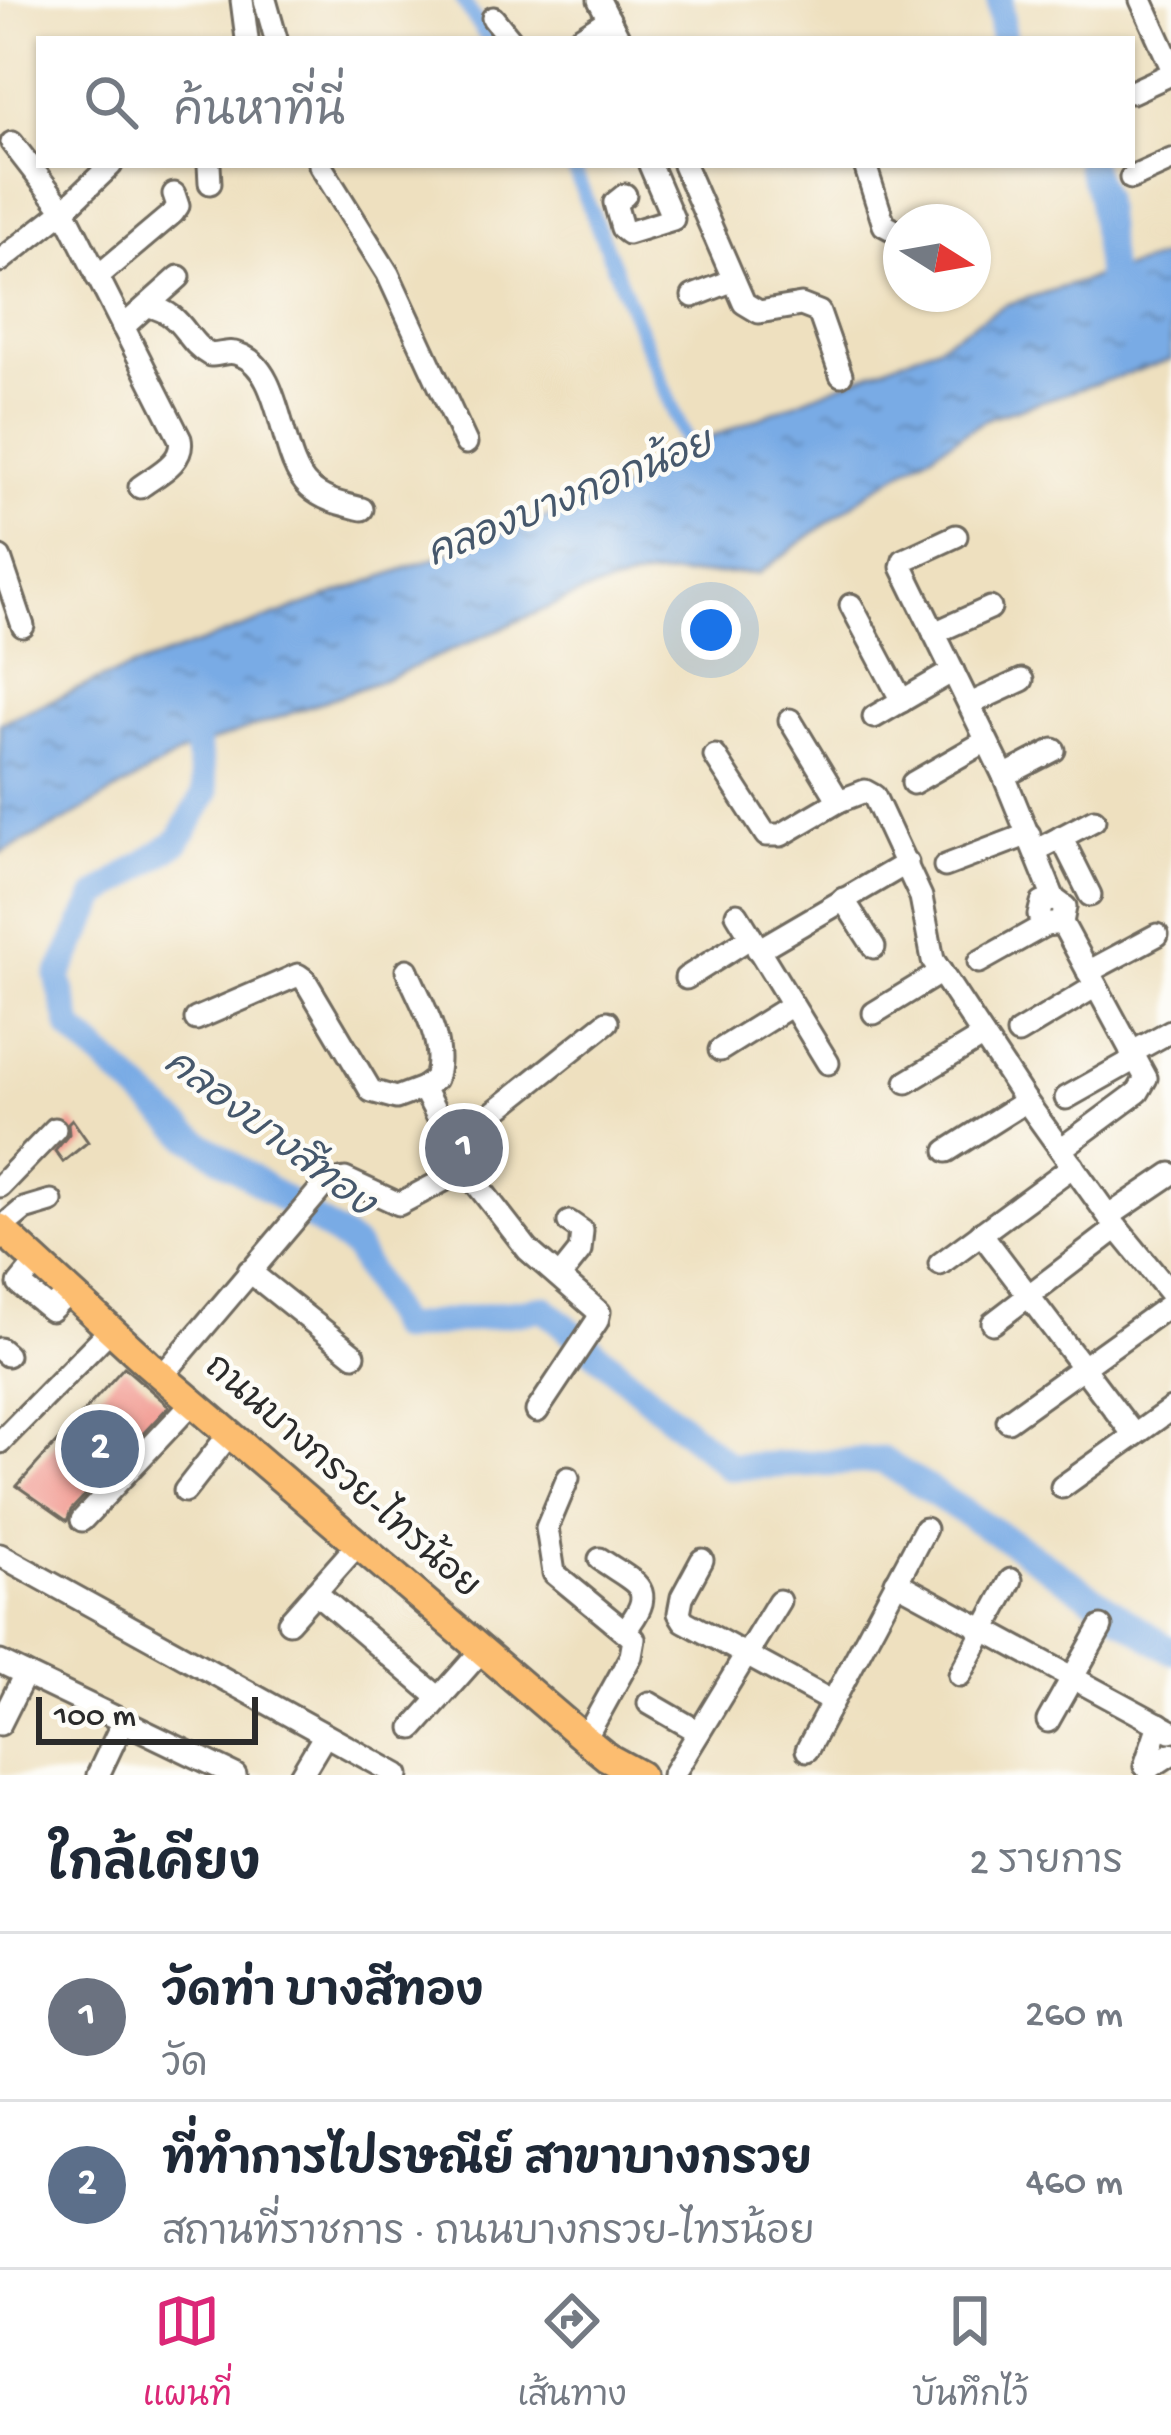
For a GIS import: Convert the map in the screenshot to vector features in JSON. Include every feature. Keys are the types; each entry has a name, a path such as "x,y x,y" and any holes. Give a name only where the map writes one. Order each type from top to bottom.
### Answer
{"main road":[{"name":"ถนนบางกรวย-ไทรน้อย","path":"0,1228 18,1281 70,1292 585,1739 640,1775"}],"street":[{"path":"242,0 247,36"},
{"path":"265,0 276,36"},
{"path":"1135,90 1171,70 1142,0"},
{"path":"493,18 508,36"},
{"path":"583,36 609,19"},
{"path":"12,143 64,211 182,449 177,459 140,487"},
{"path":"1131,178 1171,160"},
{"path":"0,262 108,168"},
{"path":"322,168 388,274 466,442"},
{"path":"651,168 673,219"},
{"path":"685,168 744,303 759,312 801,305 819,312 841,375"},
{"path":"866,168 883,222"},
{"path":"97,277 173,213 178,206 174,194"},
{"path":"625,195 615,203 628,233 702,208"},
{"path":"123,327 178,277"},
{"path":"693,296 734,280"},
{"path":"149,306 172,314 198,349 210,356 229,352 249,359 275,402 305,484 324,498 362,509"},
{"path":"956,536 904,560 902,567 1004,776 1054,899 1065,907 1053,924 979,962"},
{"path":"1,565 14,617"},
{"path":"851,605 902,701"},
{"path":"934,633 990,608"},
{"path":"874,717 953,671"},
{"path":"970,704 1022,680"},
{"path":"790,721 838,801"},
{"path":"913,783 986,741"},
{"path":"1004,776 1054,750"},
{"path":"715,756 766,835 781,836 838,801 865,791 874,796 921,897 933,960 1026,1101 1113,1222 1169,1290 1084,1367 1008,1421"},
{"path":"945,866 1061,837 1094,820"},
{"path":"1061,837 1090,895"},
{"path":"686,978 799,926 908,863"},
{"path":"843,899 874,947"},
{"path":"737,914 828,1063"},
{"path":"940,1264 1067,1158 1138,1092 1146,1078 1092,979 1053,924"},
{"path":"1018,1033 1157,935"},
{"path":"196,1019 298,975 371,1091 396,1098 435,1079 440,1060 407,970"},
{"path":"874,1013 941,972"},
{"path":"720,1050 792,1005"},
{"path":"454,1144 608,1022"},
{"path":"1066,1098 1171,1030"},
{"path":"907,1082 983,1036"},
{"path":"423,1088 465,1169 528,1250 597,1308 600,1316 537,1412"},
{"path":"947,1151 1026,1101"},
{"path":"0,1186 55,1130"},
{"path":"163,1376 320,1190 345,1179 399,1204 465,1169"},
{"path":"993,1323 1171,1174"},
{"path":"0,1228 24,1209 51,1201"},
{"path":"560,1276 580,1250 582,1231 569,1222"},
{"path":"981,1234 1134,1435"},
{"path":"249,1271 354,1355"},
{"path":"0,1442 111,1329"},
{"path":"82,1520 194,1401"},
{"path":"1062,1487 1171,1408"},
{"path":"184,1491 231,1432"},
{"path":"568,1478 547,1528 554,1573 634,1639 632,1656 585,1739"},
{"path":"807,1750 925,1529"},
{"path":"289,1622 359,1544"},
{"path":"0,1556 398,1775"},
{"path":"600,1559 643,1588 641,1610 626,1629"},
{"path":"702,1560 682,1597 679,1612 684,1621 831,1701"},
{"path":"960,1675 1011,1580"},
{"path":"896,1582 1165,1727 1148,1768 1171,1754"},
{"path":"315,1592 439,1698"},
{"path":"673,1775 778,1601"},
{"path":"1048,1721 1101,1627"},
{"path":"413,1728 483,1648"},
{"path":"0,1662 228,1773"},
{"path":"0,1724 25,1674"},
{"path":"649,1703 699,1732"},
{"path":"98,1775 123,1722"},
{"path":"302,1775 325,1735"}],"water":[{"path":"1171,254 1171,360 988,418 875,488 759,573 647,576 584,592 388,678 183,752 0,853 0,723 101,679 621,490 704,440 936,346 1005,305"}],"building":[{"path":"72,1119 88,1142 63,1162 55,1151 69,1134"},
{"path":"124,1367 169,1406 71,1510 67,1521 17,1486"}],"waterway":[{"path":"462,0 486,36"},
{"path":"1000,0 1003,36"},
{"name":"คลองบางกอกน้อย","path":"573,168 697,468"},
{"path":"1090,168 1101,198 1112,305"},
{"name":"คลองบางสีทอง","path":"190,713 206,793 178,841 97,896 58,977 71,1029 189,1136 355,1247 399,1329 544,1308 729,1467 882,1460 1171,1651"}],"place":[{"name":"วัดท่า บางสีทอง","path":"464,1148"},
{"name":"ที่ทำการไปรษณีย์ สาขาบางกรวย","path":"100,1449"}]}
